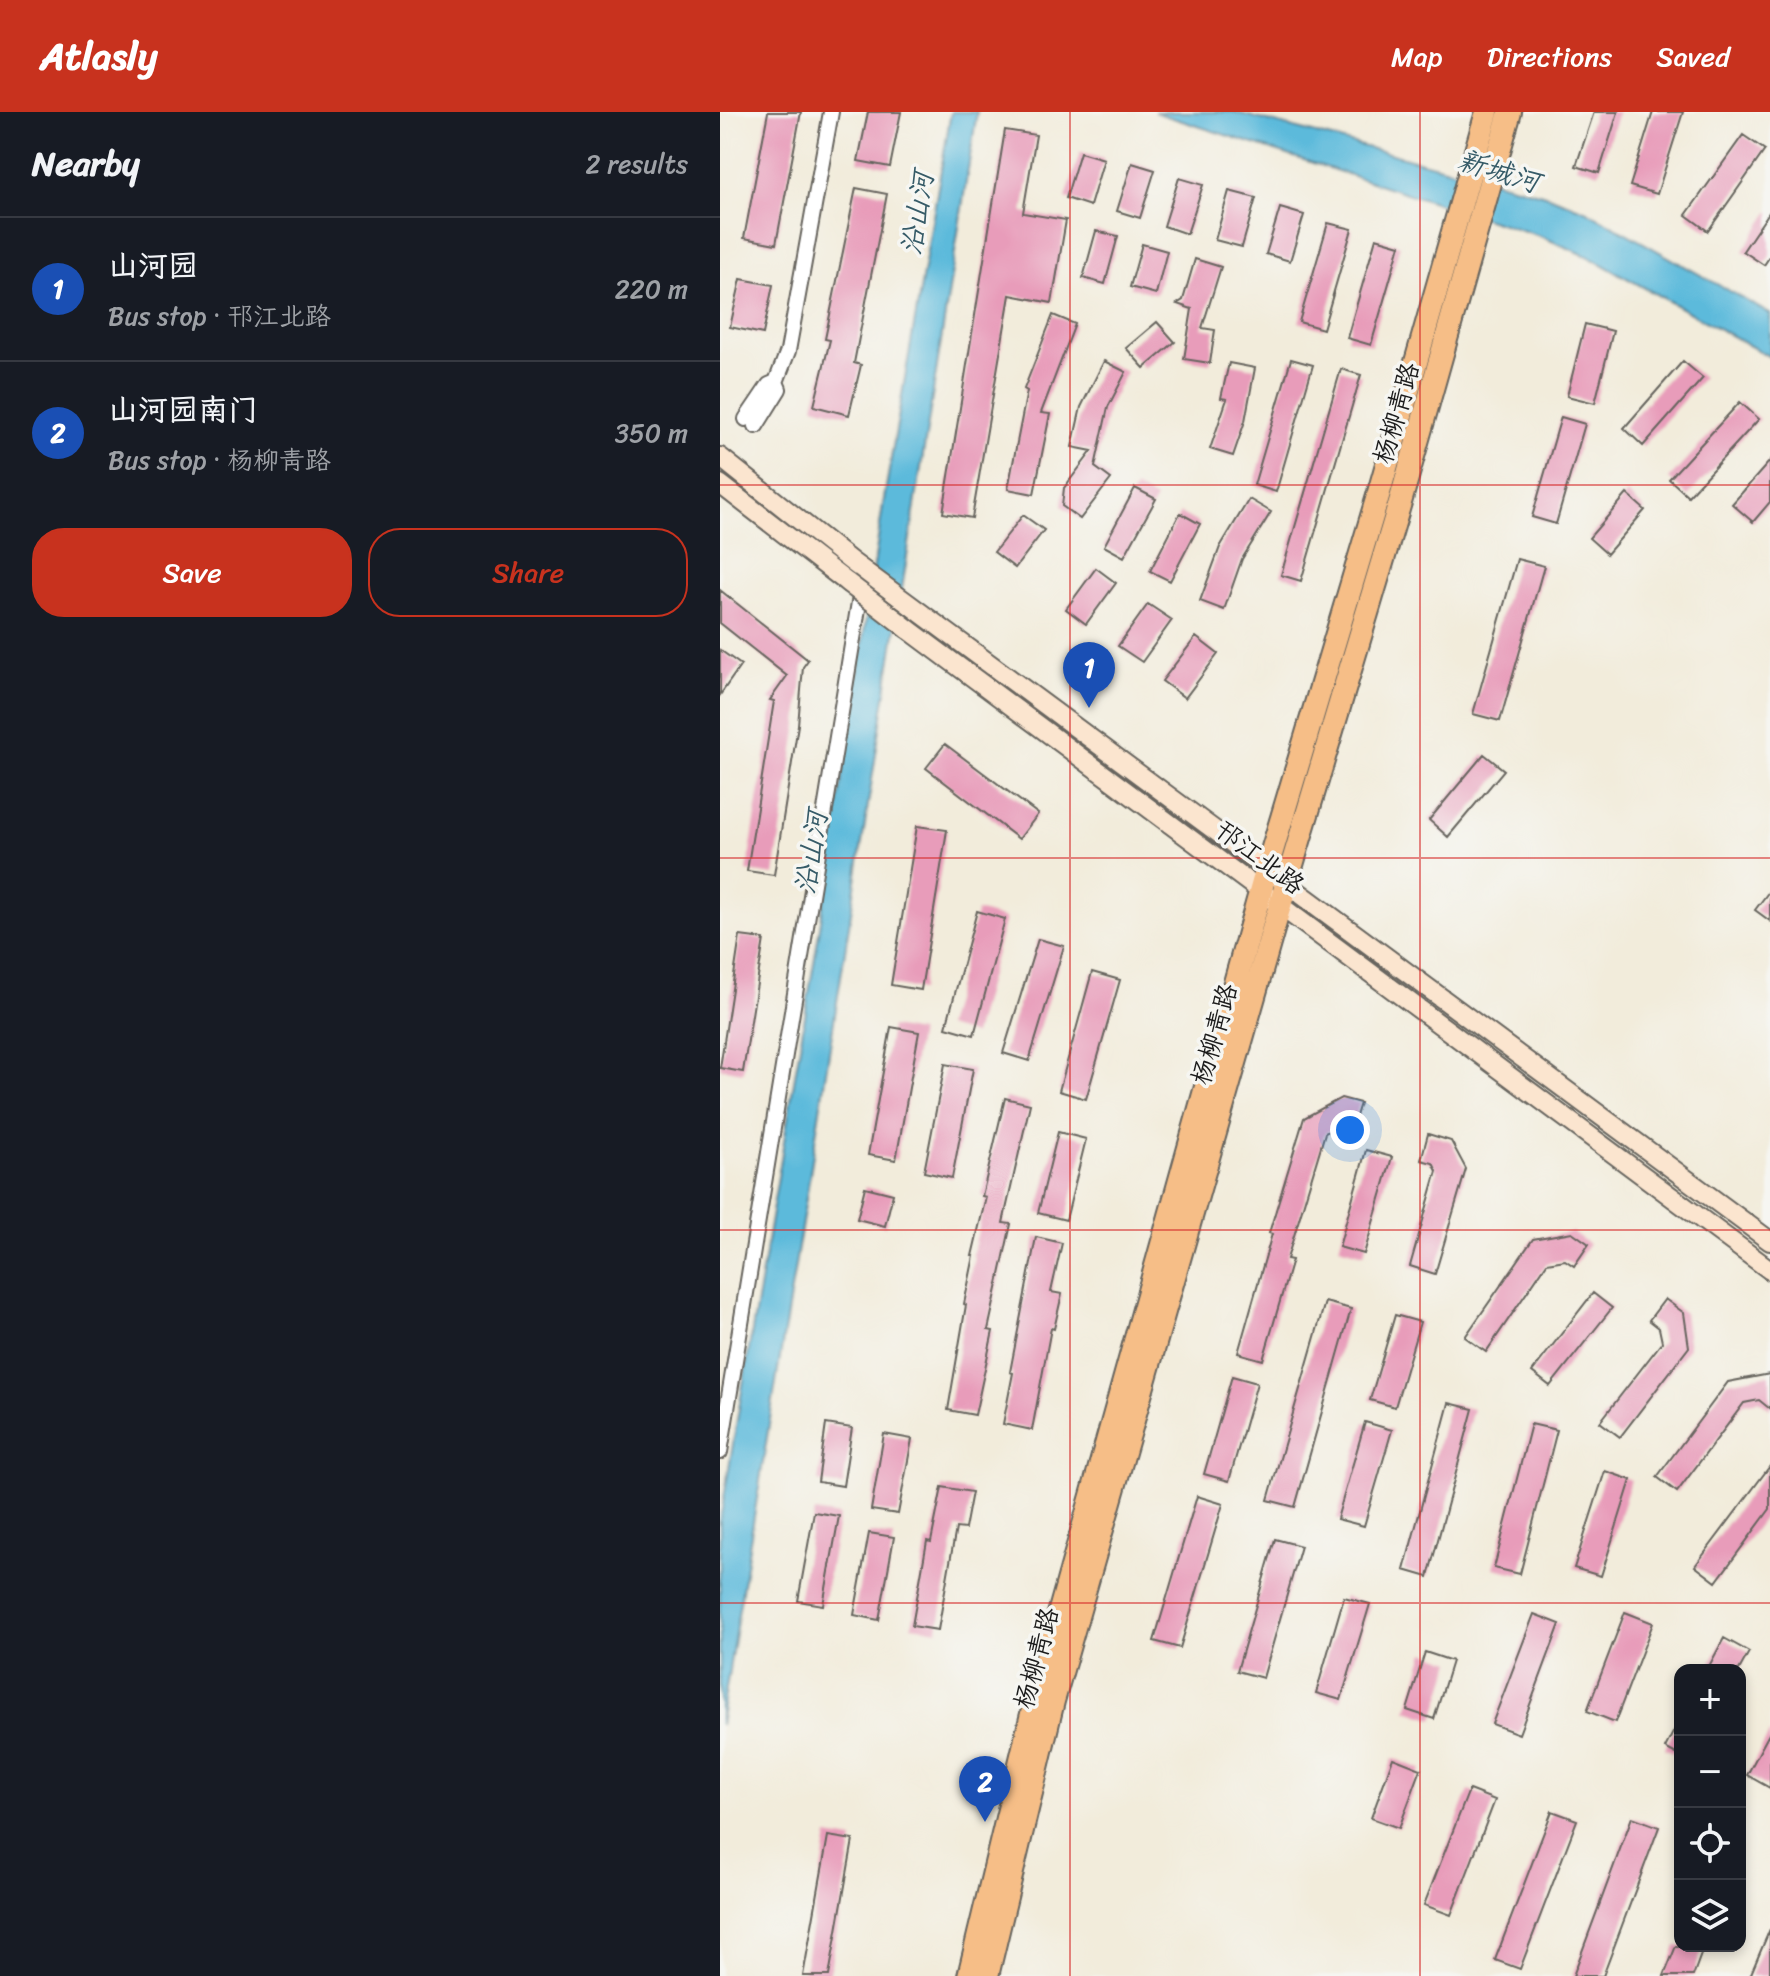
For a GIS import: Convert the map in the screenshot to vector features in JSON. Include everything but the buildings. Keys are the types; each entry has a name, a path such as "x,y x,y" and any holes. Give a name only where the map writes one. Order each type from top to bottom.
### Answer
{"main road":[{"name":"杨柳青路","path":"1487,112 1490,143"},
{"name":"杨柳青路","path":"987,1976 1057,1686 1280,905 1401,499 1460,250 1490,143 1510,112"},
{"name":"杨柳青路","path":"969,1976 1037,1693 1267,868 1378,496 1460,250"},
{"name":"邗江北路","path":"720,457 858,567 1770,1241"},
{"name":"邗江北路","path":"720,484 908,629 1770,1270"}],"street":[{"path":"751,422 769,385 776,382 788,351 831,112"},
{"path":"720,1452 858,567"}],"water":[{"path":"951,112 977,112 720,1725 720,1521 820,927 883,505"},
{"path":"1154,112 1234,112 1546,195 1585,210 1770,314 1770,357 1587,256 1540,236"}],"place":[{"name":"山河园","path":"1089,708"},
{"name":"山河园南门","path":"985,1822"}],"water label":[{"name":"新城河","path":"1499,171"},
{"name":"沿山河","path":"917,213"},
{"name":"沿山河","path":"811,852"}]}
